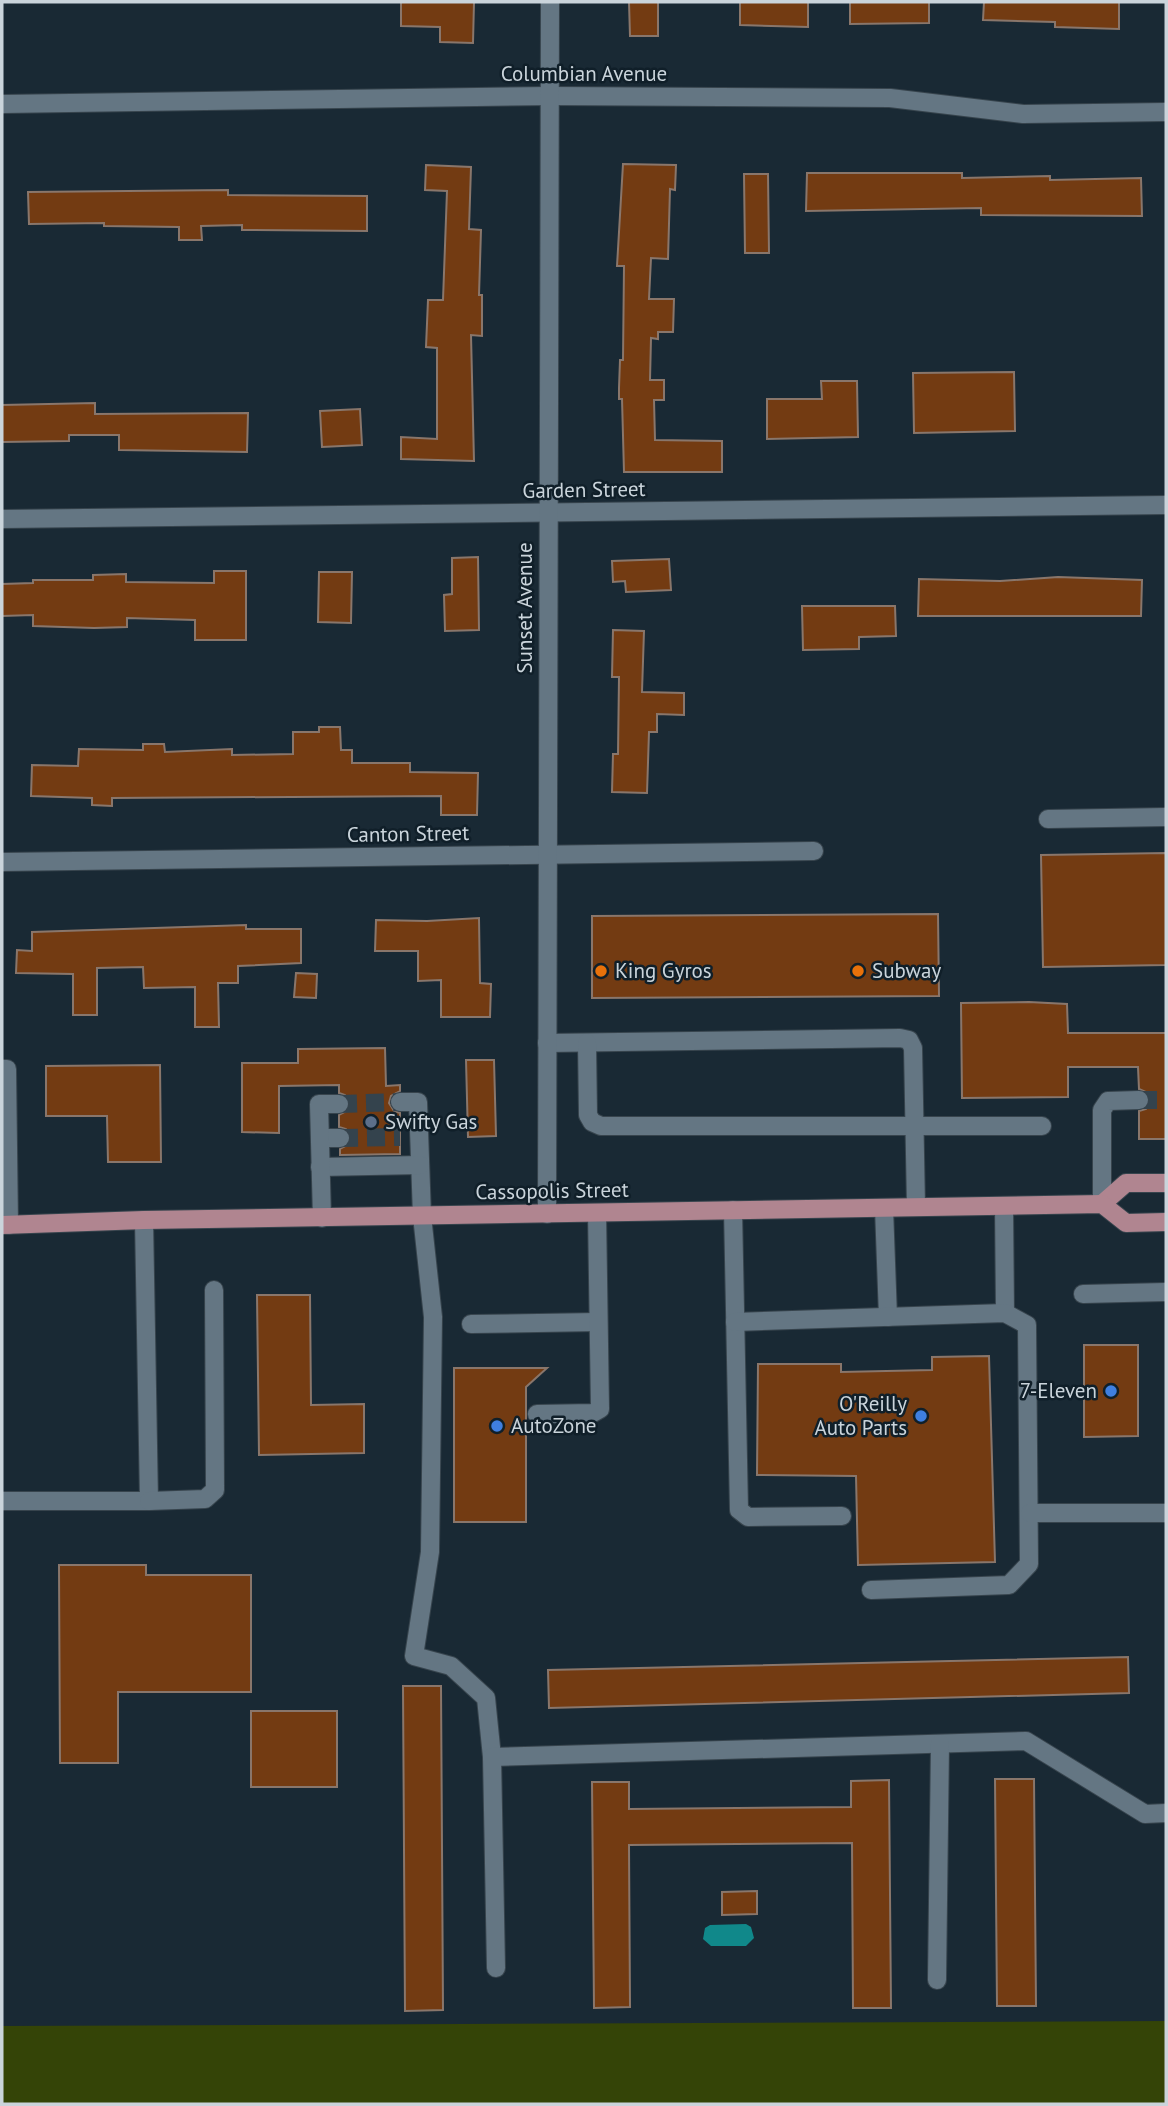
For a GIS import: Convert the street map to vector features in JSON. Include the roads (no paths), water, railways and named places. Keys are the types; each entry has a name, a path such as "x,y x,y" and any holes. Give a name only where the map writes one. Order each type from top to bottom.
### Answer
{"main road":[{"path":"1166,1183 1126,1183 1102,1205 1126,1223 1166,1222"},
{"name":"Cassopolis Street","path":"6,1225 144,1220 1102,1205"}],"street":[{"name":"Sunset Avenue","path":"547,1214 550,2"},
{"name":"Columbian Avenue","path":"2,104 550,96 890,98 1023,114 1166,111"},
{"name":"Garden Street","path":"2,519 1166,505"},
{"path":"1048,819 1166,817"},
{"name":"Canton Street","path":"2,862 814,851"},
{"path":"547,1043 909,1040 913,1048 916,1208"},
{"path":"587,1043 588,1115 592,1122 601,1125 1042,1126"},
{"path":"2,1069 7,1069 6,1225"},
{"path":"1102,1205 1102,1110 1108,1101 1139,1100"},
{"path":"400,1102 418,1102 422,1216 433,1317 430,1552 414,1656 451,1666 486,1698 492,1758 496,1968"},
{"path":"322,1217 319,1104 339,1104"},
{"path":"400,1137 419,1137"},
{"path":"320,1138 340,1138"},
{"path":"320,1167 420,1165"},
{"path":"1004,1206 1005,1312"},
{"path":"884,1208 888,1317"},
{"path":"733,1210 739,1510 748,1517 842,1516"},
{"path":"537,1414 593,1413 600,1409 597,1213"},
{"path":"144,1220 149,1501"},
{"path":"2,1501 205,1499 215,1490 214,1290"},
{"path":"1083,1294 1166,1292"},
{"path":"735,1322 1005,1312 1027,1325 1029,1564 1009,1585 872,1590"},
{"path":"471,1324 598,1322"},
{"path":"1030,1513 1166,1513"},
{"path":"492,1758 1026,1741 1145,1814 1166,1813"},
{"path":"937,1980 940,1744"}],"tunnel":[{"path":"1139,1100 1166,1100"},
{"path":"339,1104 400,1102"},
{"path":"340,1138 400,1137"}],"place":[{"name":"King Gyros","path":"601,971"},
{"name":"Subway","path":"858,971"},
{"name":"Swifty Gas","path":"371,1122"},
{"name":"7-Eleven","path":"1111,1391"},
{"name":"O'Reilly Auto Parts","path":"921,1416"},
{"name":"AutoZone","path":"497,1426"}]}
